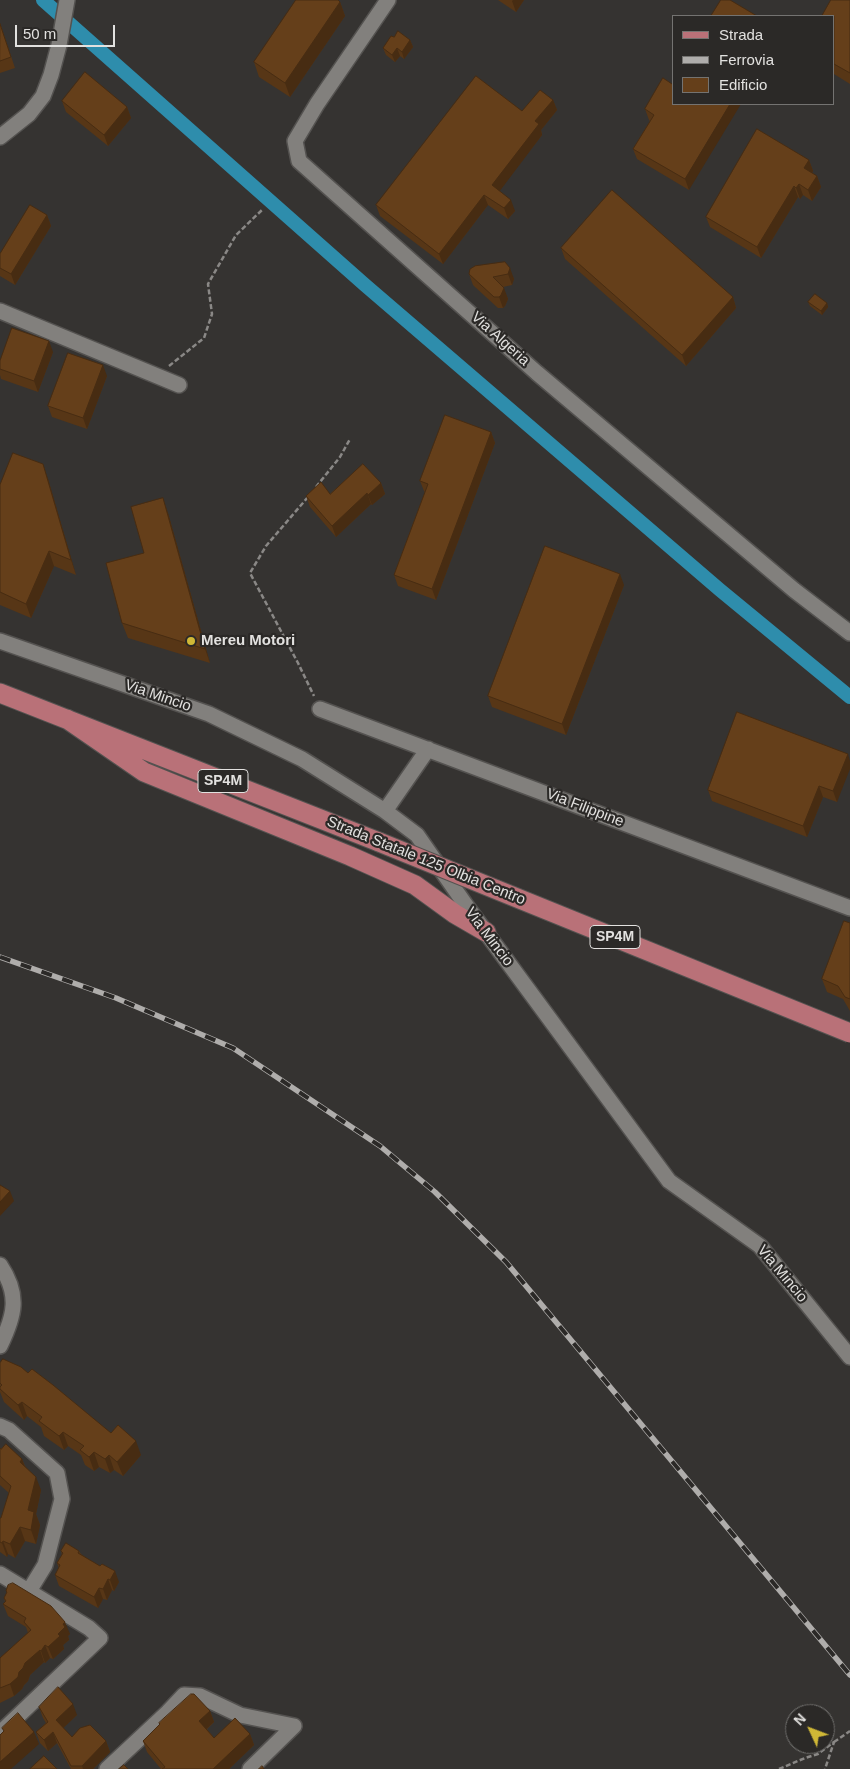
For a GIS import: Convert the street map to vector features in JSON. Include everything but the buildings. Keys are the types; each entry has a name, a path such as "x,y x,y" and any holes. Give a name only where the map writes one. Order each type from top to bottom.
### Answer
{"main road":[{"name":"Strada Statale 125 Olbia Centro","path":"0,693 379,842 850,1033"},
{"path":"67,719 144,772 350,856 415,885 455,914 486,932"}],"street":[{"path":"0,137 29,114 43,96 59,45 67,0"},
{"name":"Via Algeria","path":"388,0 317,104 295,141 299,161 537,373 794,590 850,633"},
{"path":"0,311 179,385"},
{"name":"Via Mincio","path":"0,641 209,714 302,759 385,811 418,835 465,904 669,1180 760,1246 850,1357"},
{"name":"Via Filippine","path":"320,709 850,908"},
{"path":"385,811 428,748"},
{"path":"0,1265 8,1276 14,1299 12,1322 0,1346"},
{"path":"0,1426 9,1430 57,1473 62,1499 45,1565 30,1591"},
{"path":"0,1732 100,1638 89,1628 30,1591 3,1580"},
{"path":"107,1769 184,1695 200,1696 240,1715 294,1726 250,1769"}],"path":[{"path":"155,375 204,338 212,314 208,284 236,235 262,210"},
{"path":"320,709 250,573 266,546 283,528 340,457 350,439"},
{"path":"835,1741 850,1731"},
{"path":"780,1769 818,1754"},
{"path":"825,1769 830,1754"}],"waterway":[{"path":"43,0 365,285 720,590 850,697"}],"railway":[{"path":"0,957 116,998 233,1048 380,1146 435,1192 506,1262 850,1675"}],"place":[{"name":"Mereu Motori","path":"191,641"}]}
